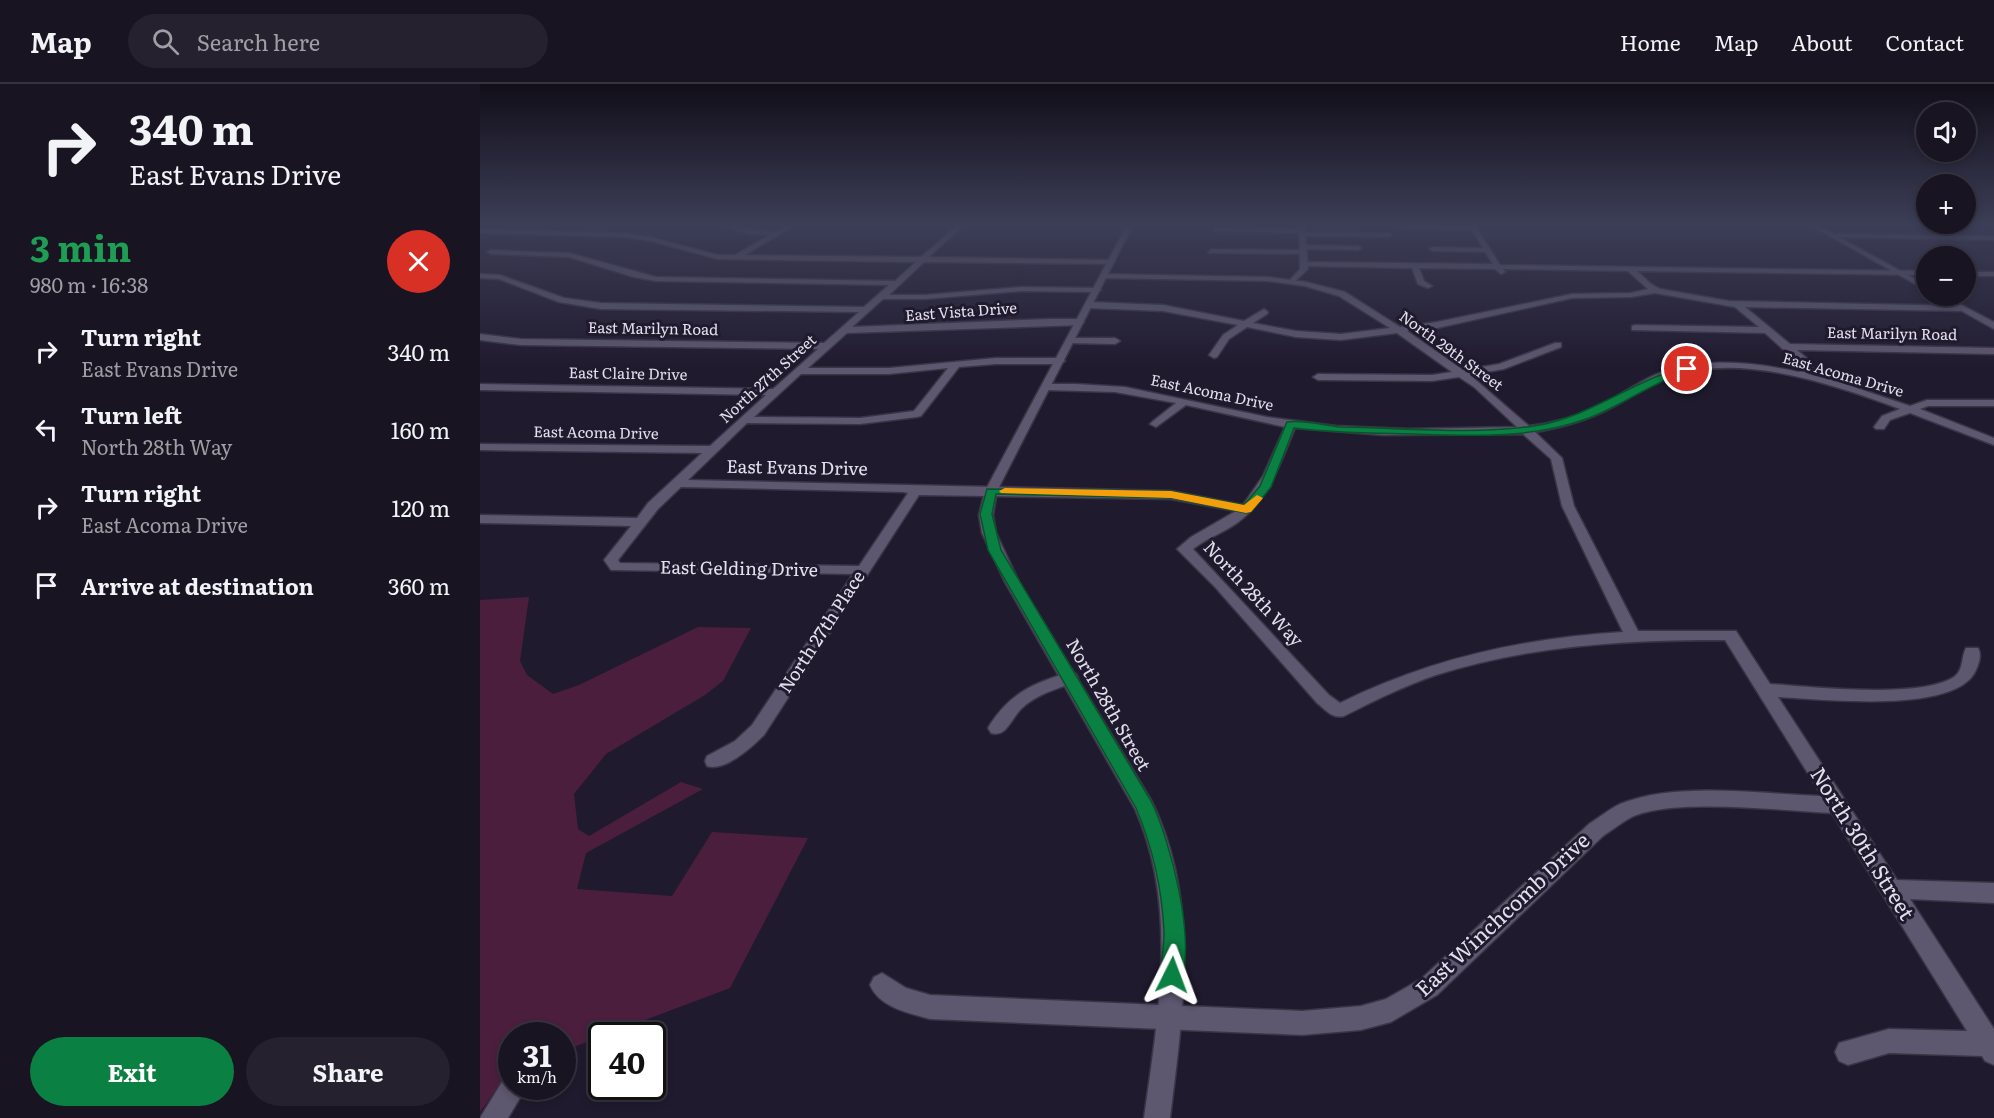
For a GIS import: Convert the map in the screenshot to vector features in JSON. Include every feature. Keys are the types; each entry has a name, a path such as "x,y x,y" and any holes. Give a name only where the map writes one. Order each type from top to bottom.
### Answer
{"street":[{"path":"627,273 669,280 897,283"},
{"name":"North 27th Street","path":"616,567 611,560 638,522 744,420 908,273"},
{"path":"1075,273 1104,276"},
{"name":"North 28th Street","path":"1105,273 992,491 986,514 994,550 1144,806 1156,835 1168,887 1174,931 1170,1018 1158,1118"},
{"path":"1293,281 1302,273"},
{"path":"1418,273 1421,282 1428,286"},
{"path":"1634,273 1645,284 1656,290 1738,305 1961,308"},
{"path":"1899,273 1916,282"},
{"path":"1976,273 1994,274"},
{"path":"480,276 500,277 562,300 601,306 866,310"},
{"path":"881,297 925,297 1021,289 1104,276"},
{"name":"North 29th Street","path":"1104,276 1293,281 1325,288 1350,297 1478,385 1527,430 1558,464 1568,506 1632,635"},
{"path":"1089,305 1163,308 1296,334 1359,337 1400,331 1572,296 1631,296 1656,290"},
{"path":"1738,305 1807,363 1808,367 1801,376"},
{"path":"1957,306 1994,326"},
{"path":"1214,355 1226,337 1264,312"},
{"name":"East Vista Drive","path":"844,330 907,330 1015,321 1080,322"},
{"path":"1635,328 1770,330"},
{"name":"East Marilyn Road","path":"480,337 521,342 827,346"},
{"path":"1070,341 1115,342"},
{"path":"1318,377 1419,378 1462,374 1501,367 1558,345"},
{"name":"East Marilyn Road","path":"1790,347 1994,351"},
{"path":"799,371 889,371 1015,360 1060,361"},
{"path":"744,420 860,422 917,414 956,364"},
{"name":"East Acoma Drive","path":"1046,387 1123,389 1290,424 1372,431 1484,432 1527,430 1555,425 1583,417 1663,376 1687,369 1730,366 1801,376 1865,394 1994,442"},
{"name":"East Claire Drive","path":"480,387 776,392"},
{"path":"1156,424 1184,402"},
{"path":"1881,427 1886,418 1933,402 1994,403"},
{"name":"North 28th Way","path":"1290,424 1265,487 1246,509 1184,549 1193,555 1323,699 1338,711 1387,687 1444,666 1543,644 1632,635"},
{"name":"East Acoma Drive","path":"480,447 712,450"},
{"name":"East Evans Drive","path":"677,483 916,490 931,494 974,496 992,491 1171,495 1246,509"},
{"name":"North 27th Place","path":"714,761 741,746 758,730 916,490"},
{"path":"480,519 638,522"},
{"name":"East Gelding Drive","path":"616,567 863,570"},
{"name":"North 30th Street","path":"1632,635 1730,635 1991,1048"},
{"path":"1764,690 1890,694 1945,690 1962,680 1971,666 1972,652"},
{"path":"997,728 1010,706 1026,694 1070,678"},
{"name":"East Winchcomb Drive","path":"882,986 900,998 930,1007 1331,1023 1361,1018 1391,1010 1429,987 1596,830 1625,811 1656,802 1689,799 1838,805"},
{"path":"1891,890 1994,893"},
{"path":"1848,1052 1889,1041 1991,1048"},
{"path":"493,1118 505,1100"}],"shaded area":[{"path":"529,597 520,661 527,675 553,694 579,685 698,627 751,628 723,681 705,695 606,754 574,794 578,829 589,836 681,782 703,789 586,853 577,889 672,896 712,832 808,838 730,988 640,1022 588,1022 588,1042 576,1046 576,1022 498,1022 498,1087 480,1112 480,600"}],"slow traffic":[{"path":"1005,491 1171,495 1192,497 1246,509 1257,498"}],"route":[{"path":"1172,975 1174,931 1168,887 1156,835 1144,806 994,550 986,514 992,491 1171,495 1192,497 1246,509 1265,487 1290,424 1361,431 1502,432 1536,428 1583,417 1663,376 1687,369"}]}
